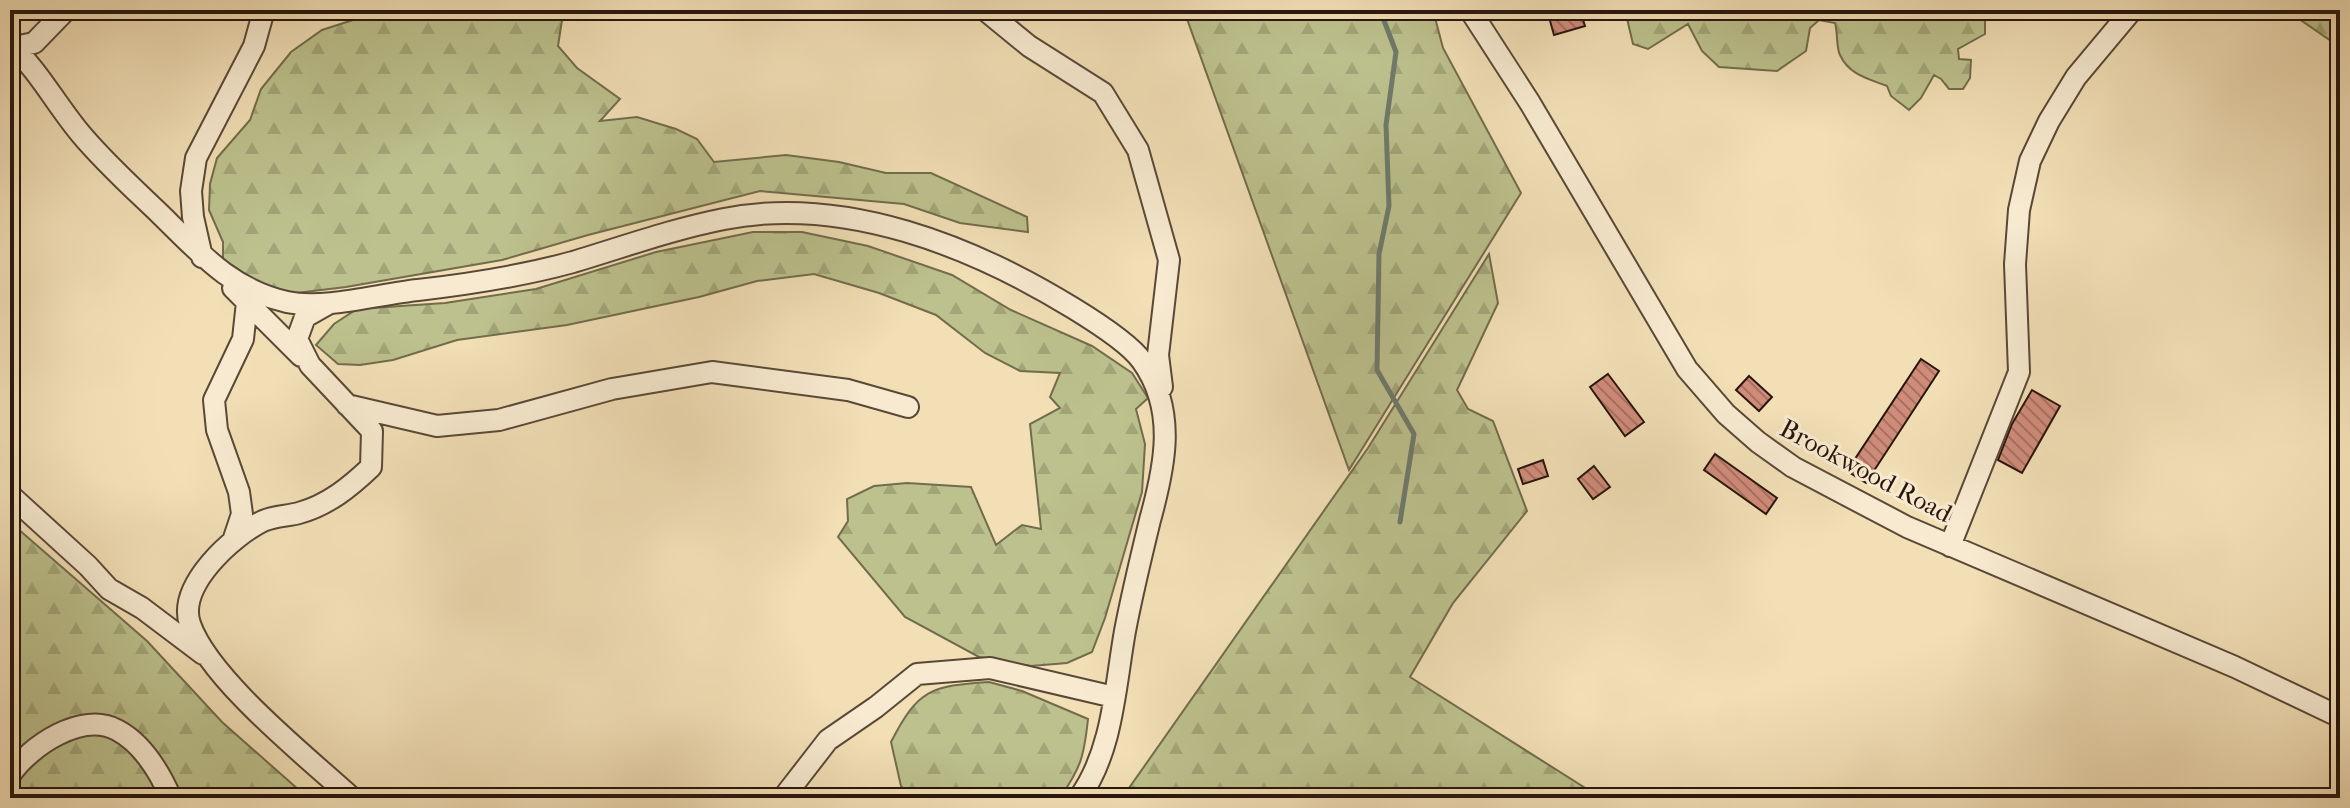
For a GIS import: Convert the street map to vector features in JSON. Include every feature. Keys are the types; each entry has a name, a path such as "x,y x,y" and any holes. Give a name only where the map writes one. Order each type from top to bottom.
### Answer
{"street":[{"path":"12,46 34,43 66,10"},
{"path":"264,10 254,46 196,158 191,191 193,217 203,258 248,290 292,303 332,302 483,282 570,263 726,218 784,212 841,218 903,231 968,253 1036,285 1091,319 1141,358 1164,402"},
{"path":"985,10 1029,46 1103,93 1138,150 1169,260 1158,355 1164,402 1165,456 1136,575 1107,733 1093,778 1079,798"},
{"name":"Brookwood Road","path":"1470,10 1530,103 1687,369 1726,414 1758,442 1793,467 1907,527 2235,667 2340,717"},
{"path":"1950,546 2019,372 2015,264 2019,210 2030,161 2049,121 2076,77 2132,10"},
{"path":"12,46 87,142 372,431 371,467 342,493 302,512 265,520 233,541 211,563 189,597 189,622 206,656"},
{"path":"233,541 242,514 239,492 217,430 214,400 243,339 247,302"},
{"path":"310,365 297,339 305,317 332,302"},
{"path":"344,404 437,426 499,420 612,389 712,372 848,390 908,407"},
{"path":"10,495 109,589 142,608 206,656 251,705 352,798"},
{"path":"783,798 828,740 917,674 990,668 1114,697"},
{"path":"10,775 22,757 56,734 96,723 118,730 144,753 171,798"}],"green space":[{"path":"384,10 553,10 562,20 558,46 577,68 620,99 600,121 637,117 676,129 697,139 714,162 786,155 839,162 886,173 931,173 1027,217 1028,232 960,223 904,204 760,191 502,260 288,294 254,282 223,260 223,242 209,210 210,184 217,158 250,120 261,89 291,52 322,30"},
{"path":"1174,10 1433,10 1443,48 1521,193 1349,470 1187,19"},
{"path":"1625,10 1985,10 1985,34 1958,49 1959,59 1971,60 1970,78 1963,89 1949,89 1934,75 1921,98 1909,110 1891,96 1887,86 1860,75 1844,62 1839,52 1835,23 1819,20 1810,28 1806,51 1777,71 1719,67 1702,51 1688,24 1648,49 1633,44"},
{"path":"2286,10 2340,10 2340,47"},
{"path":"753,232 802,232 868,246 952,275 1011,310 1092,346 1132,373 1148,398 1136,409 1145,444 1142,492 1092,652 1067,663 1031,666 979,657 905,617 838,537 848,521 847,499 874,486 907,483 971,487 996,545 1022,525 1041,529 1030,424 1060,408 1050,397 1060,373 1020,371 985,353 936,315 879,293 814,274 757,281 699,297 567,325 457,340 393,360 360,365 338,364 316,345 334,324 357,309 445,303 536,289 656,252"},
{"path":"1489,254 1498,303 1457,390 1468,409 1493,421 1527,511 1453,603 1410,677 1601,798 1122,798 1368,448"},
{"path":"10,522 147,641 222,722 308,798 10,798"},
{"path":"989,682 1022,691 1088,719 1080,761 1060,798 911,798 901,786 891,742 901,724 928,694 953,686"}],"building":[{"path":"1547,10 1580,10 1585,26 1554,35"},
{"path":"1921,359 1939,371 1866,483 1847,471"},
{"path":"1608,374 1644,422 1625,436 1590,387"},
{"path":"1749,376 1772,397 1759,411 1736,390"},
{"path":"2032,390 2060,406 2022,473 1998,460 2012,424"},
{"path":"1715,454 1777,498 1766,514 1704,470"},
{"path":"1543,460 1548,476 1523,484 1518,469"},
{"path":"1594,466 1610,487 1593,499 1578,479"}],"waterway":[{"path":"1380,10 1396,52 1386,125 1389,206 1379,254 1377,370 1414,434 1400,522"}]}
